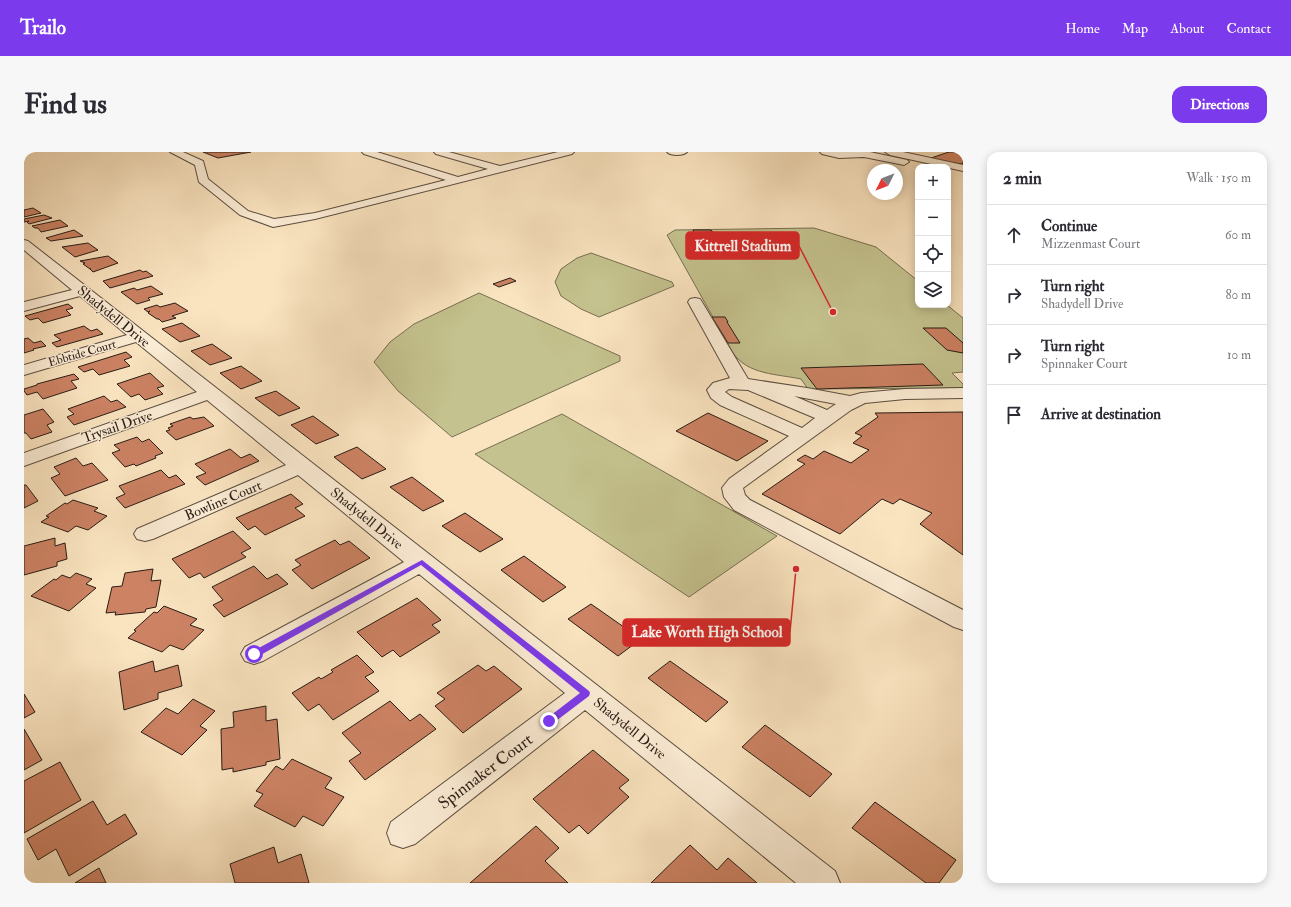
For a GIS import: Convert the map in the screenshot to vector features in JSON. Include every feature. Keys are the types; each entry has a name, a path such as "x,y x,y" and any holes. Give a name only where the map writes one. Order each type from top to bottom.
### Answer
{"street":[{"path":"175,152 200,164 203,180 244,213 273,223 315,216 569,152"},
{"path":"367,152 457,180"},
{"path":"439,152 499,170"},
{"path":"672,152 682,152"},
{"path":"825,152 839,155 861,153 915,164"},
{"path":"890,152 963,168"},
{"path":"951,172 963,175"},
{"name":"Shadydell Drive","path":"28,252 83,291 140,336 823,883"},
{"path":"24,307 83,291"},
{"path":"695,302 739,378 745,384 828,418"},
{"name":"Ebbtide Court","path":"24,370 140,336"},
{"path":"804,436 726,401 717,394 716,390 720,386 729,383 745,384 807,393 852,402"},
{"path":"963,393 905,394 861,398 852,402 828,418 736,483 732,488 735,497 742,505 963,621"},
{"name":"Trysail Drive","path":"24,460 211,394"},
{"name":"Bowline Court","path":"145,534 302,466"},
{"path":"254,654 422,562"},
{"name":"Spinnaker Court","path":"403,833 586,693"}],"shaded area":[{"path":"814,228 876,247 915,279 915,308 951,308 963,318 963,372 952,373 963,384 963,388 808,389 801,379 755,370 747,366 733,353 667,235 675,230"},
{"path":"591,253 672,282 674,286 599,317 581,309 561,296 555,282 561,269 577,258"},
{"path":"479,293 620,356 620,361 452,437 398,391 374,362 390,342 414,324"},
{"path":"562,414 777,536 689,597 475,454"}],"building":[{"path":"203,152 251,152 218,158"},
{"path":"949,152 963,152 963,164 950,164 928,159"},
{"path":"33,208 41,213 24,217 24,210"},
{"path":"44,215 52,218 29,224 27,222 29,221 24,222 24,219"},
{"path":"60,220 68,226 41,232 38,228 32,226"},
{"path":"74,230 83,236 51,241 46,238"},
{"path":"693,230 711,230 713,232 694,233"},
{"path":"88,243 98,250 75,257 62,247"},
{"path":"108,256 118,263 93,272 83,264 85,263 80,261"},
{"path":"140,270 143,272 146,271 153,276 110,288 103,281"},
{"path":"510,278 516,281 499,287 493,284"},
{"path":"151,286 163,294 148,298 150,300 137,304 121,292 134,288 137,290"},
{"path":"175,303 188,311 172,316 176,318 162,322 148,313 150,311 148,312 144,309 157,305 160,307"},
{"path":"68,304 73,308 66,310 71,315 43,323 38,318 30,320 25,316"},
{"path":"712,317 725,317 740,343 728,343"},
{"path":"182,323 200,336 180,342 162,329"},
{"path":"84,326 91,331 97,329 103,334 57,347 52,343 61,340 54,335"},
{"path":"923,328 946,328 963,343 963,353 947,350"},
{"path":"28,338 34,343 41,341 46,346 24,353 24,339"},
{"path":"212,344 232,358 210,365 191,351"},
{"path":"126,352 132,357 124,360 130,366 99,375 93,369 84,372 78,367"},
{"path":"923,364 943,385 817,389 801,368"},
{"path":"241,366 262,381 241,389 220,373"},
{"path":"150,373 164,386 157,388 163,394 145,400 139,394 131,397 117,384"},
{"path":"74,374 79,379 71,381 77,388 43,399 37,392 27,395 24,391 24,389 37,384"},
{"path":"276,391 300,408 279,416 255,398"},
{"path":"104,396 111,402 117,400 126,407 74,425 67,417 74,414 68,409"},
{"path":"43,409 54,422 47,425 52,432 31,439 26,433 24,433 24,415"},
{"path":"963,412 963,555 920,524 932,513 900,499 893,504 882,499 840,534 762,494 805,464 797,460 805,455 813,459 824,451 851,463 869,450 853,443 862,436 855,433 878,417 875,413"},
{"path":"708,413 768,441 737,461 676,431"},
{"path":"313,416 339,435 316,444 291,425"},
{"path":"190,417 193,419 204,417 214,426 176,440 166,431 170,430 168,428 173,426 170,424"},
{"path":"137,437 142,442 149,439 163,453 155,456 156,458 136,466 134,464 125,467 112,453 120,450 114,445"},
{"path":"357,447 386,469 362,479 334,457"},
{"path":"230,449 241,458 250,454 259,461 205,485 196,477 206,473 195,464"},
{"path":"76,458 83,466 92,463 108,480 65,496 51,478 60,474 54,467"},
{"path":"161,470 169,478 176,475 185,484 125,508 116,498 125,494 119,486"},
{"path":"412,477 444,501 423,511 390,487"},
{"path":"24,485 26,485 38,501 24,508"},
{"path":"291,494 303,504 295,508 305,516 265,535 255,526 248,530 236,518"},
{"path":"73,500 98,508 94,511 107,516 88,530 76,526 68,532 41,522 49,517 46,516 65,503 67,504"},
{"path":"465,513 503,539 480,552 442,526"},
{"path":"233,531 251,548 241,553 246,557 204,578 200,573 189,578 172,559"},
{"path":"55,538 55,546 65,543 67,559 57,562 57,566 24,575 24,546"},
{"path":"335,540 340,545 349,541 370,558 312,589 292,570 301,565 295,560"},
{"path":"524,556 566,587 543,602 501,570"},
{"path":"254,566 267,579 277,574 288,584 224,617 213,605 223,600 212,587"},
{"path":"153,569 151,581 161,580 156,607 146,609 145,612 115,615 116,612 106,613 112,587 122,586 125,573"},
{"path":"76,573 92,579 86,584 96,588 69,611 31,596 54,579 56,580 62,575 70,578"},
{"path":"417,598 441,620 432,625 440,632 400,657 393,650 382,657 357,632"},
{"path":"591,604 641,639 618,656 568,619"},
{"path":"164,606 197,619 190,625 204,630 183,650 170,645 162,652 128,638 136,631 134,630 154,612 157,613"},
{"path":"357,655 374,672 365,677 379,691 333,720 319,704 308,711 292,693 319,677 321,679 333,672 331,670"},
{"path":"153,661 155,672 178,665 182,686 158,693 158,699 124,710 119,672"},
{"path":"670,661 728,702 706,722 648,678"},
{"path":"478,665 486,671 494,666 522,689 463,733 435,706 445,699 437,693"},
{"path":"24,694 35,712 24,718"},
{"path":"193,699 215,711 200,726 207,730 182,755 141,732 166,708 178,714"},
{"path":"390,701 410,721 420,714 436,729 365,780 349,761 361,753 342,733"},
{"path":"266,706 266,721 277,719 280,759 266,762 266,765 233,772 233,768 222,770 221,729 234,727 233,712"},
{"path":"765,725 832,774 810,797 742,747"},
{"path":"24,729 42,760 24,770"},
{"path":"593,750 629,780 619,788 629,797 588,834 579,825 569,833 533,799"},
{"path":"292,759 332,778 325,788 344,797 323,826 303,816 295,827 254,806 263,794 256,791 276,766 283,770"},
{"path":"60,762 81,800 24,833 24,781"},
{"path":"93,801 107,825 125,814 137,834 69,876 56,849 38,860 27,839"},
{"path":"875,802 956,860 939,883 926,883 852,828"},
{"path":"536,826 559,848 545,861 568,883 470,883"},
{"path":"690,845 717,870 728,858 757,883 651,883"},
{"path":"274,847 278,863 301,854 309,883 235,883 230,864"},
{"path":"99,868 106,883 75,883"}],"place":[{"name":"Kittrell Stadium","path":"833,312"},
{"name":"Lake Worth High School","path":"796,569"}],"route":[{"path":"254,654 422,562 586,693 549,721"}]}
